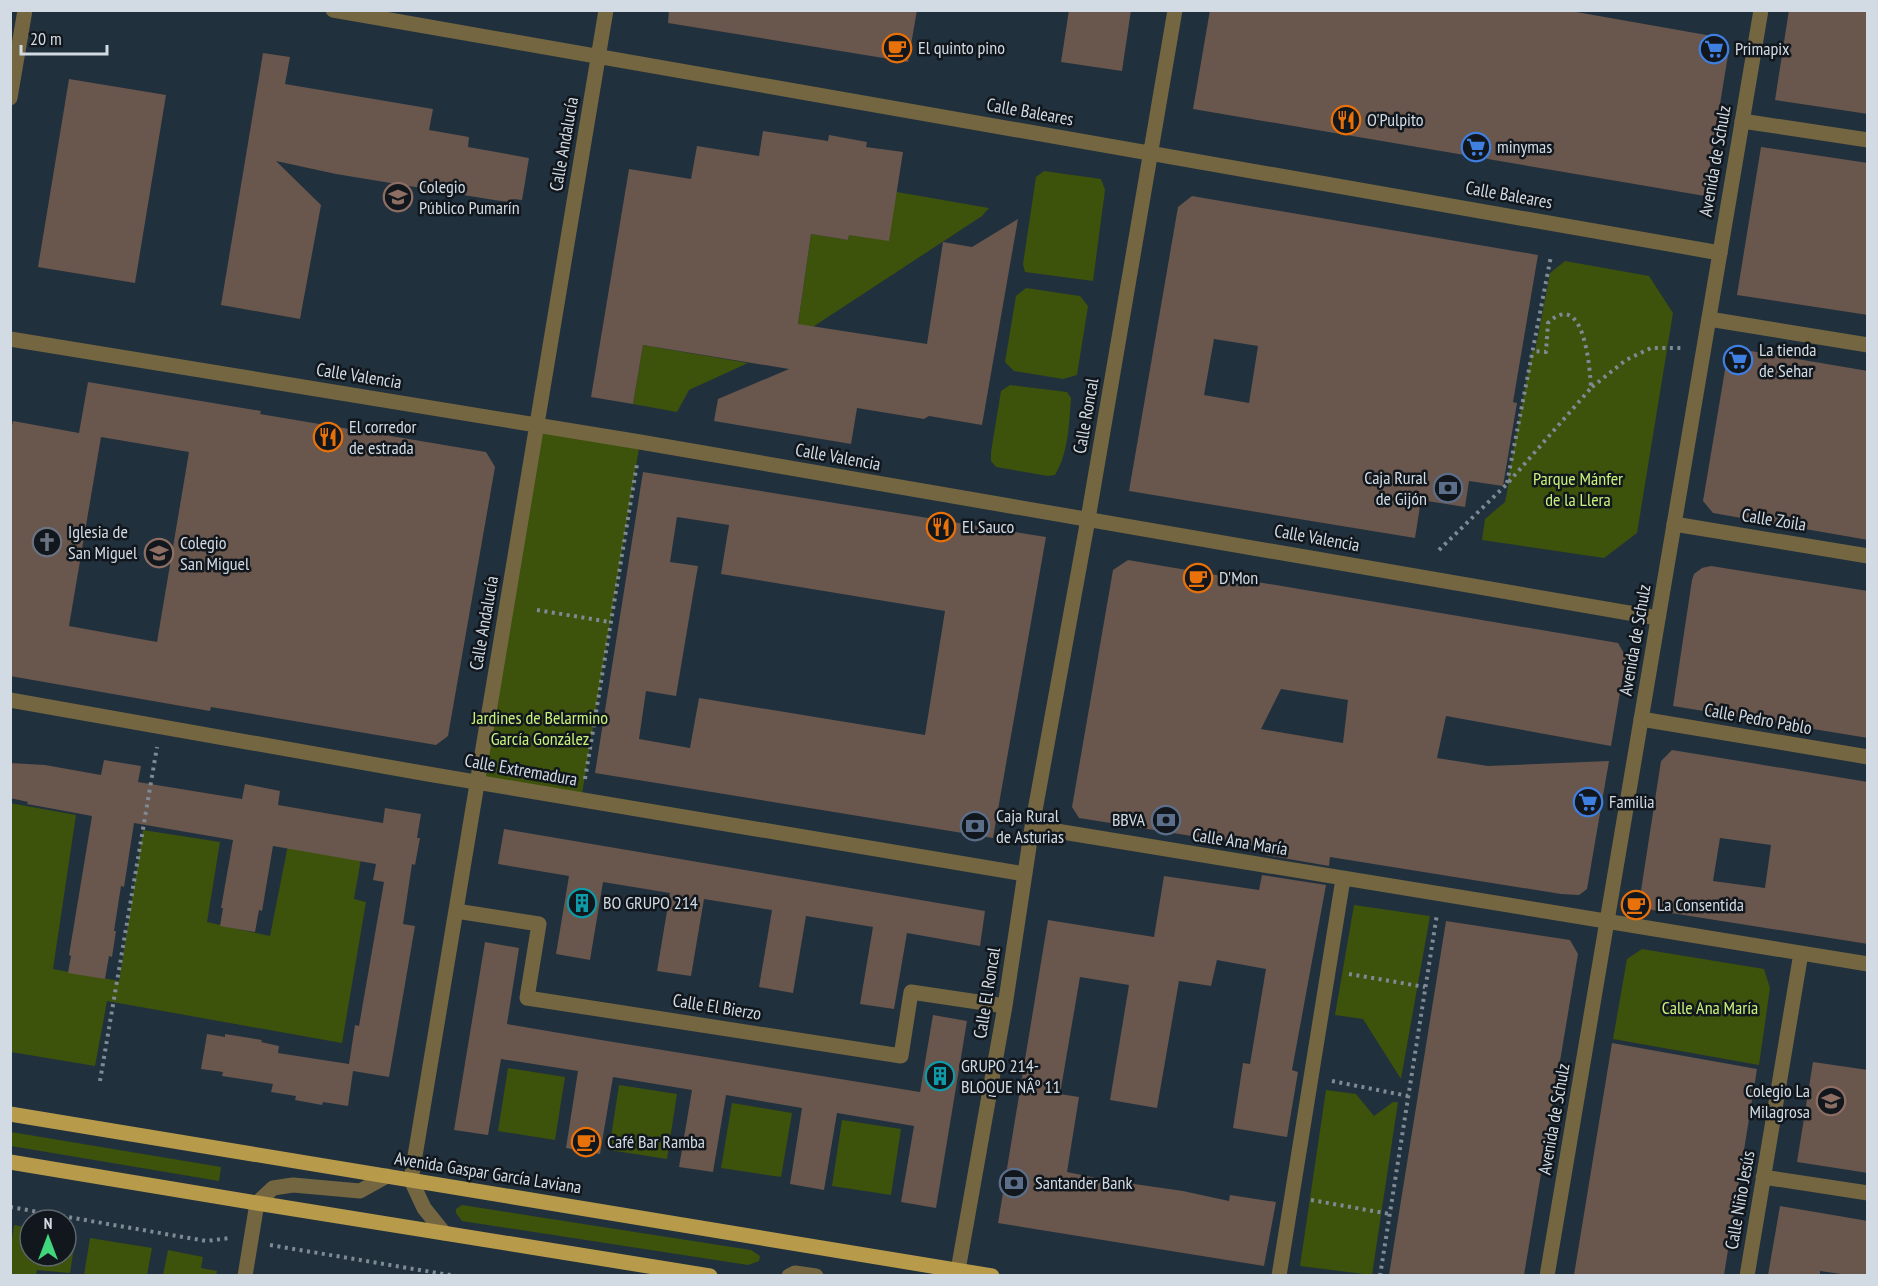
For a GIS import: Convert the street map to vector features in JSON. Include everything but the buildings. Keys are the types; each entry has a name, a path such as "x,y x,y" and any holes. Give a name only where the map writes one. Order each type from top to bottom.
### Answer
{"main road":[{"name":"Avenida Gaspar García Laviana","path":"10,1114 958,1273 992,1275"},
{"path":"10,1162 683,1273 710,1275"}],"street":[{"path":"10,98 25,10"},
{"name":"Calle Baleares","path":"333,10 1720,253"},
{"name":"Calle Andalucía","path":"411,1180 606,10"},
{"name":"Calle Roncal","path":"1032,827 1088,519 1175,10"},
{"name":"Avenida de Schulz","path":"1547,1275 1742,121 1756,11"},
{"path":"1742,121 1868,140"},
{"path":"1709,319 1868,345"},
{"name":"Calle Valencia","path":"10,339 640,442 1658,618"},
{"name":"Calle Zoila","path":"1674,524 1868,556"},
{"name":"Calle Extremadura","path":"10,700 477,782 1025,874"},
{"name":"Calle Pedro Pablo","path":"1641,719 1868,757"},
{"name":"Calle El Roncal","path":"958,1273 1005,1006 1032,827"},
{"name":"Calle Ana María","path":"1032,827 1868,964"},
{"path":"1278,1275 1343,879"},
{"name":"Calle El Bierzo","path":"456,911 539,924 527,998 901,1056 911,992 1005,1006"},
{"name":"Calle Niño Jesús","path":"1747,1275 1801,953"},
{"path":"245,1275 257,1203 273,1188 293,1185 360,1191 387,1176"},
{"path":"1763,1177 1868,1193"},
{"path":"411,1180 424,1208 444,1233"},
{"path":"789,1275 795,1273 816,1275"}],"path":[{"path":"1507,484 1551,256"},
{"path":"1532,351 1546,352 1548,323 1555,317 1565,315 1577,321 1590,360 1591,388"},
{"path":"1438,549 1507,484 1591,388 1626,360 1651,348 1686,347 1702,350"},
{"path":"585,778 640,442"},
{"path":"537,610 610,622"},
{"path":"100,1081 161,726"},
{"path":"1380,1275 1437,914"},
{"path":"1328,971 1425,987"},
{"path":"1311,1077 1408,1096"},
{"path":"1292,1197 1390,1214"}],"green space":[{"path":"1044,171 1101,179 1105,190 1093,281 1025,272 1023,264 1036,177"},
{"path":"897,192 989,208 982,216 796,338 811,234 848,240 849,235"},
{"name":"Parque Mánfer de la Llera","path":"1565,261 1649,276 1673,313 1637,533 1604,558 1482,540 1485,519 1505,502 1532,351 1535,351 1550,273"},
{"path":"1026,288 1080,296 1088,306 1077,375 1063,379 1014,371 1005,362 1016,296"},
{"path":"643,345 748,363 689,390 677,412 633,404"},
{"path":"1010,385 1067,392 1071,398 1066,447 1055,475 1048,476 996,467 991,461 1001,391"},
{"name":"Jardines de Belarmino García González","path":"537,425 640,442 581,800 477,782"},
{"path":"10,803 76,815 53,969 119,981 143,830 220,842 207,922 270,936 288,845 361,859 354,899 366,902 342,1043 107,1001 95,1066 11,1052"},
{"path":"1354,905 1430,916 1401,1079 1363,1019 1335,1015"},
{"name":"Calle Ana María","path":"1642,949 1764,969 1770,988 1759,1065 1613,1039 1627,959"},
{"path":"508,1068 565,1077 555,1140 498,1131"},
{"path":"619,1085 677,1094 667,1159 609,1150"},
{"path":"1326,1090 1356,1094 1374,1116 1393,1102 1398,1102 1372,1275 1300,1266"},
{"path":"732,1103 792,1113 781,1177 721,1168"},
{"path":"842,1120 901,1129 891,1195 832,1186"},
{"path":"11,1132 221,1167 219,1181 11,1146"},
{"path":"462,1205 751,1250 760,1256 759,1261 748,1265 462,1221 456,1209"},
{"path":"14,1225 18,1226 18,1268 71,1268 70,1273 37,1270 36,1275 11,1275"},
{"path":"90,1238 152,1248 147,1275 84,1275"},
{"path":"168,1250 203,1257 201,1268 217,1271 216,1275 163,1275"}],"place":[{"name":"El quinto pino","path":"897,48"},
{"name":"Primapix","path":"1714,49"},
{"name":"O'Pulpito","path":"1346,120"},
{"name":"minymas","path":"1476,147"},
{"name":"Colegio Público Pumarín","path":"398,197"},
{"name":"La tienda de Sehar","path":"1738,360"},
{"name":"El corredor de estrada","path":"328,437"},
{"name":"Caja Rural de Gijón","path":"1448,488"},
{"name":"El Sauco","path":"941,527"},
{"name":"Iglesia de San Miguel","path":"47,542"},
{"name":"Colegio San Miguel","path":"159,553"},
{"name":"D'Mon","path":"1198,578"},
{"name":"Familia","path":"1588,802"},
{"name":"BBVA","path":"1166,820"},
{"name":"Caja Rural de Asturias","path":"975,826"},
{"name":"BO GRUPO 214","path":"582,903"},
{"name":"La Consentida","path":"1636,905"},
{"name":"GRUPO 214- BLOQUE NÂº 11","path":"940,1076"},
{"name":"Colegio La Milagrosa","path":"1831,1101"},
{"name":"Café Bar Ramba","path":"586,1142"},
{"name":"Santander Bank","path":"1014,1183"}]}
